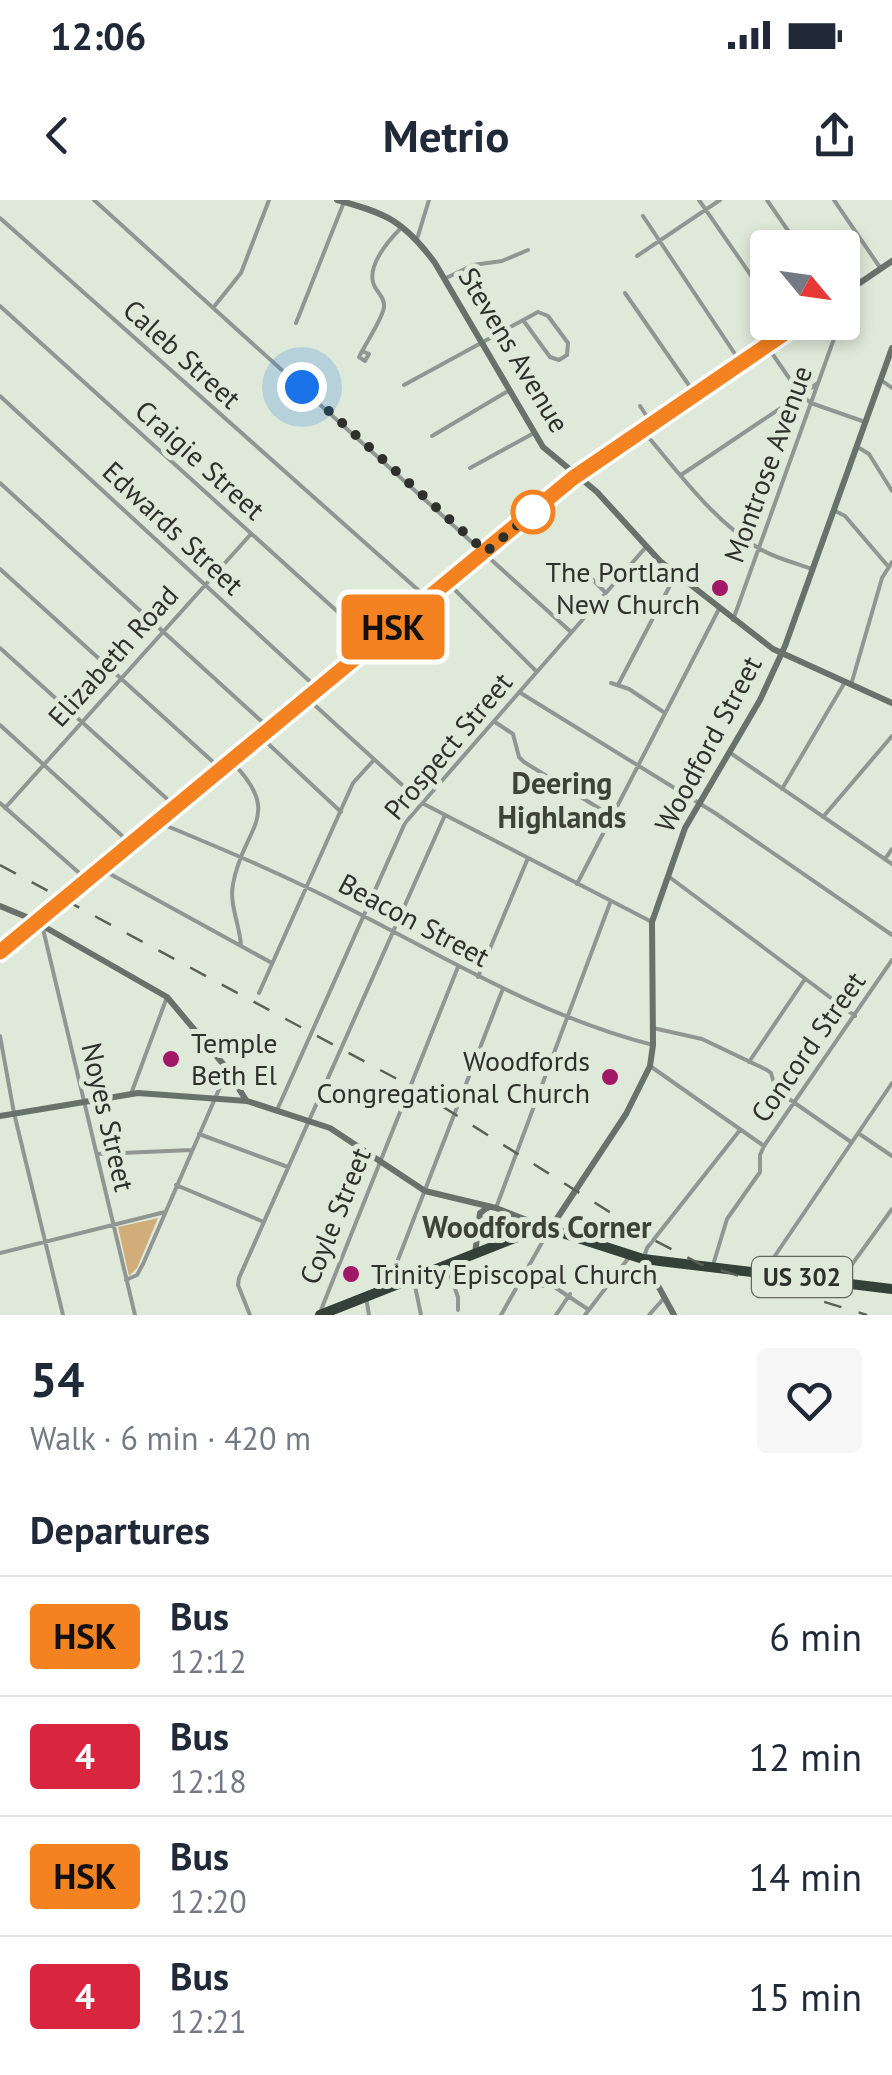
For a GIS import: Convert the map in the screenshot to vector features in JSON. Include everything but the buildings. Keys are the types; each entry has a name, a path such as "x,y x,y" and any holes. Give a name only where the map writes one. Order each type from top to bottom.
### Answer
{"highway":[{"path":"320,1315 516,1237 550,1229"},
{"name":"US 302","path":"550,1229 643,1259 892,1289"}],"main road":[{"name":"Stevens Avenue","path":"340,201 363,203 404,226 417,239 543,447 578,475 676,574 732,620 781,653 892,703"},
{"path":"860,283 892,261"},
{"path":"0,952 578,475 776,340"},
{"name":"Woodford Street","path":"550,1229 620,1124 650,1066 652,922 686,828 760,700 781,653 892,348"},
{"path":"0,906 36,922 168,997 247,1101"},
{"path":"0,1116 131,1094 247,1101 340,1134 425,1191 493,1207 550,1229"},
{"path":"467,1202 480,1213"},
{"path":"480,1213 493,1207"},
{"path":"474,1256 480,1213"},
{"path":"643,1259 674,1315"}],"street":[{"path":"94,200 571,632"},
{"path":"213,308 241,273 269,200"},
{"path":"417,239 429,200"},
{"path":"700,200 750,274"},
{"path":"637,256 720,200"},
{"path":"767,200 788,230"},
{"path":"834,200 880,269"},
{"path":"296,323 340,201"},
{"path":"644,216 742,363"},
{"name":"Caleb Street","path":"0,218 428,599"},
{"path":"362,351 362,344 384,308 384,300 373,284 374,270 386,245 404,226"},
{"path":"444,279 473,265 502,261 528,250"},
{"path":"624,292 695,394"},
{"name":"Craigie Street","path":"0,306 374,644"},
{"path":"404,385 479,342 522,320 538,312 546,314 568,342 567,355 552,358 522,320"},
{"name":"Montrose Avenue","path":"732,620 834,340"},
{"path":"767,346 800,394 811,403 865,422"},
{"path":"881,380 892,388"},
{"path":"680,475 818,383"},
{"path":"432,436 508,392"},
{"name":"Edwards Street","path":"0,396 319,690"},
{"path":"640,406 652,424"},
{"path":"642,431 705,502 759,549 812,569"},
{"path":"470,468 534,433"},
{"path":"856,446 869,454 892,491"},
{"path":"0,483 270,730"},
{"path":"782,789 848,684 890,563 845,516 834,510"},
{"name":"Elizabeth Road","path":"6,808 251,534"},
{"name":"Prospect Street","path":"278,1110 402,828 646,546"},
{"path":"0,569 222,770"},
{"path":"586,573 604,592"},
{"path":"619,684 676,574"},
{"path":"448,583 536,672"},
{"path":"577,884 719,609"},
{"path":"0,648 176,806"},
{"path":"612,683 665,712"},
{"path":"519,691 700,803 892,935"},
{"path":"308,699 422,804 652,922"},
{"path":"495,722 513,734 518,757 524,762 612,816"},
{"path":"0,725 130,844"},
{"path":"824,817 892,736"},
{"path":"262,738 341,812"},
{"path":"729,752 892,864"},
{"path":"259,993 353,782 374,761"},
{"path":"232,762 258,798 258,816 232,894 241,946"},
{"path":"0,803 87,880"},
{"path":"250,1315 238,1281 445,815"},
{"name":"Beacon Street","path":"160,819 167,826 308,888 458,967 566,1018 653,1045"},
{"path":"885,859 892,849"},
{"path":"478,977 528,858"},
{"path":"101,869 273,964"},
{"path":"668,876 854,1016"},
{"path":"493,1207 610,902"},
{"name":"Noyes Street","path":"44,929 134,1315"},
{"name":"Concord Street","path":"713,1265 728,1219 760,1172 764,1146 892,960"},
{"name":"Coyle Street","path":"320,1315 327,1288 458,967"},
{"path":"749,1062 806,978"},
{"path":"398,1285 394,1270 503,989"},
{"path":"131,1094 168,997"},
{"path":"653,1028 689,1034 771,1073 776,1090 852,1142"},
{"path":"0,1036 14,1114 62,1315"},
{"path":"650,1066 764,1146"},
{"path":"126,1280 140,1272 227,1070"},
{"path":"764,1272 892,1083"},
{"path":"643,1259 647,1248 740,1130"},
{"path":"858,1133 892,1156"},
{"path":"199,1134 288,1167"},
{"path":"97,1154 192,1150"},
{"path":"176,1185 264,1222"},
{"path":"840,1282 892,1209"},
{"path":"0,1253 165,1212"},
{"name":"Woodford Street","path":"501,1315 550,1229"},
{"path":"517,1286 547,1285 570,1294 587,1312 630,1256"},
{"path":"447,1267 458,1297 458,1310"},
{"path":"413,1279 421,1315"},
{"path":"556,1315 570,1294"},
{"path":"366,1297 369,1315"},
{"path":"649,1315 665,1297"}],"shaded area":[{"path":"158,1218 137,1268 129,1276 118,1227"}],"railway":[{"path":"0,865 410,1086 654,1240 700,1264 867,1315"}],"bus line":[{"name":"HSK","path":"0,952 573,478 774,340"}],"place":[{"name":"The Portland New Church","path":"720,588"},
{"name":"Temple Beth El","path":"171,1059"},
{"name":"Woodfords Congregational Church","path":"610,1077"},
{"name":"Trinity Episcopal Church","path":"351,1274"}],"district":[{"name":"Deering Highlands","path":"562,801"},
{"name":"Woodfords Corner","path":"537,1228"}],"route":[{"path":"302,387 486,552 533,512"}]}
